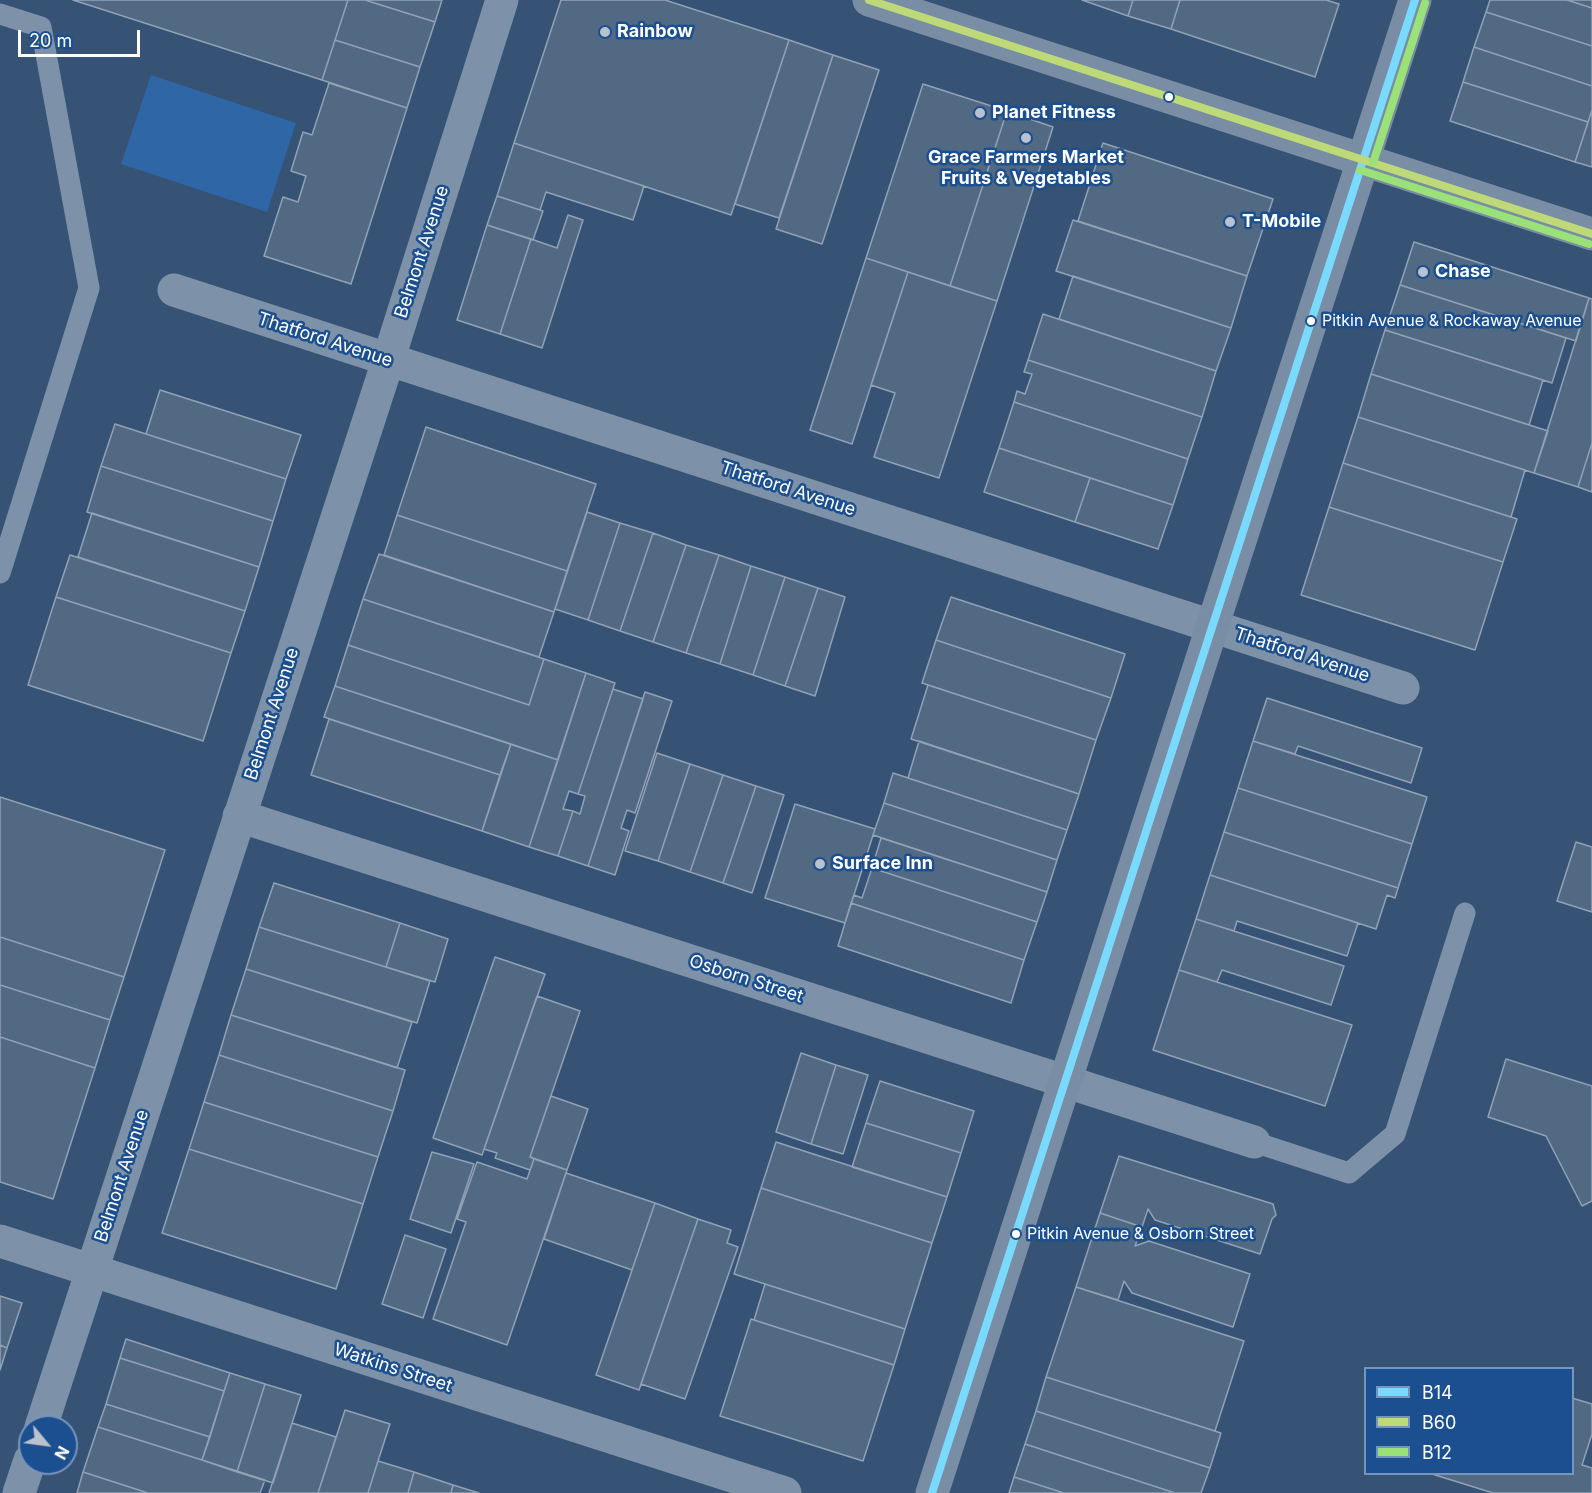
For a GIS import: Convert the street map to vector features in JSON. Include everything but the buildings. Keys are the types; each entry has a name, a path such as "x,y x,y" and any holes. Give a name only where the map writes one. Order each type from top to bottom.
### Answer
{"street":[{"name":"Belmont Avenue","path":"45,1415 388,361 502,0"},
{"path":"869,0 1592,234"},
{"path":"932,1493 1415,0"},
{"name":"Thatford Avenue","path":"174,290 1403,688"},
{"name":"Osborn Street","path":"239,816 1254,1142"},
{"name":"Watkins Street","path":"0,1241 785,1493"},
{"path":"19,1493 25,1475"}],"lane":[{"path":"0,14 41,27 89,288 0,573"},
{"path":"1254,1142 1349,1173 1395,1134 1465,914"}],"shaded area":[{"path":"151,75 296,123 267,212 121,164"}],"transit line":[{"name":"B60","path":"869,0 1592,234"},
{"name":"B14","path":"932,1493 1415,0"},
{"name":"B12","path":"1373,163 1425,3"},
{"name":"B12","path":"1360,170 1589,244"}],"place":[{"name":"Rainbow","path":"605,32"},
{"name":"Planet Fitness","path":"980,113"},
{"name":"Grace Farmers Market Fruits & Vegetables","path":"1026,138"},
{"name":"T-Mobile","path":"1230,222"},
{"name":"Chase","path":"1423,272"},
{"name":"Pitkin Avenue & Rockaway Avenue","path":"1311,321"},
{"name":"Surface Inn","path":"820,864"},
{"name":"Pitkin Avenue & Osborn Street","path":"1016,1234"}]}
